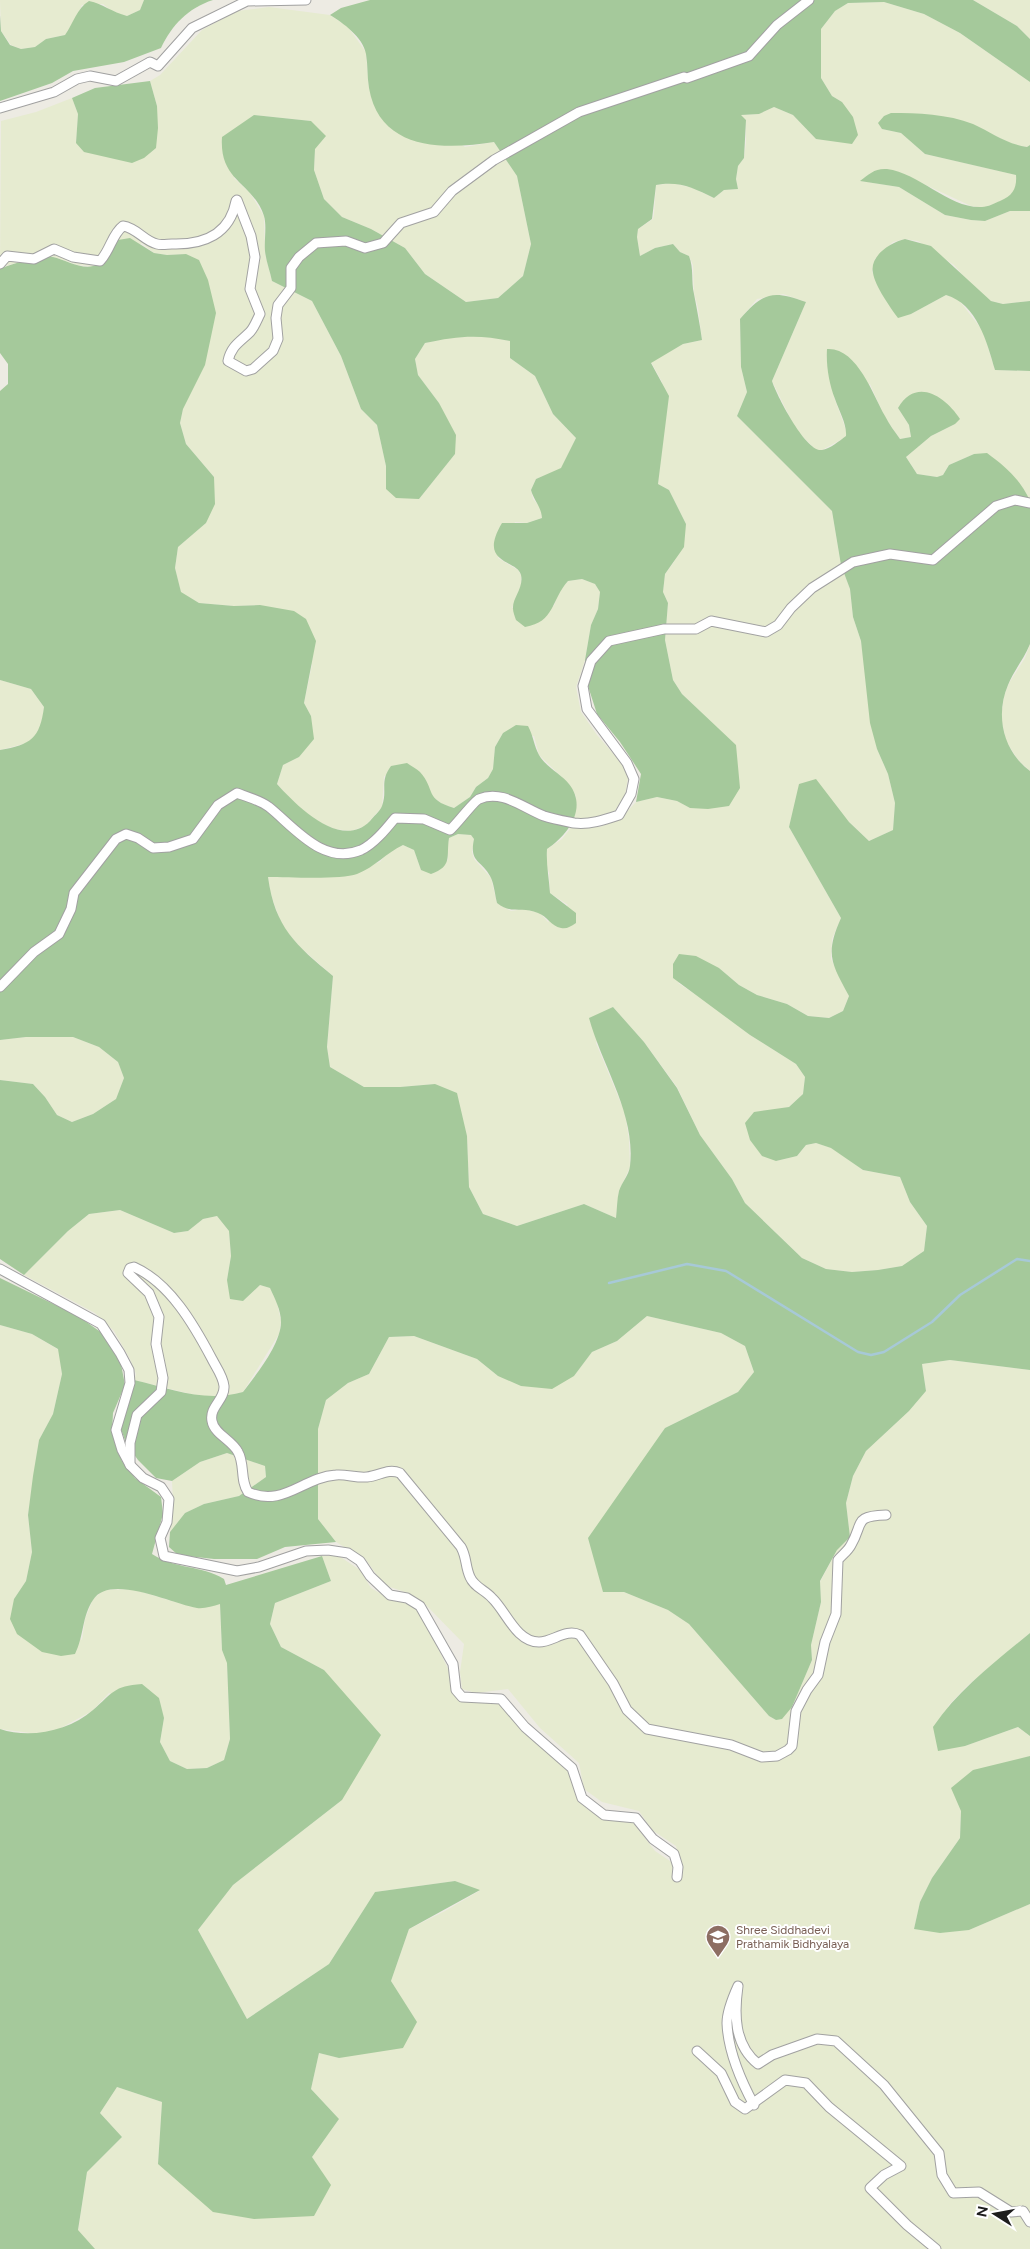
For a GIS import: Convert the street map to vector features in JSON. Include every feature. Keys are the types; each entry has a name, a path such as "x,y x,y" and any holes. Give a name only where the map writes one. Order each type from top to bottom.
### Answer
{"street":[{"path":"0,108 54,92 78,78 90,76 116,81 150,62 158,66 192,28 247,1 306,0"},
{"path":"0,264 7,256 34,259 54,249 74,257 100,261 108,253 118,229 123,226 131,227 156,244 194,245 216,234 229,222 237,200 251,236 255,257 250,289 260,314 251,331 236,343 228,361 246,370 253,369 273,351 278,339 276,318 278,305 291,288 292,268 299,257 316,243 346,241 365,248 383,243 401,223 434,212 452,191 494,160 578,112 684,77 687,78 749,56 777,25 809,0"},
{"path":"0,987 34,952 60,934 71,909 74,893 116,839 126,834 138,838 153,848 169,847 193,839 218,805 237,794 268,806 296,832 322,849 341,854 362,850 395,818 424,819 450,830 466,815 476,800 486,797 511,800 544,816 576,823 596,822 619,815 631,794 634,779 627,764 587,709 583,686 592,661 610,641 664,629 696,629 711,621 766,632 778,625 791,608 812,588 853,562 890,554 933,560 996,506 1015,500 1030,502"},
{"path":"130,1465 130,1443 137,1415 161,1392 163,1378 156,1344 159,1317 149,1293 130,1276 128,1270 134,1267 165,1290 196,1327 224,1381 224,1393 214,1408 212,1421 215,1428 234,1445 240,1455 245,1488 248,1492 280,1496 316,1479 336,1474 364,1477 378,1475 388,1470 400,1473 461,1547 466,1558 470,1578 502,1607 518,1632 532,1641 540,1642 569,1633 580,1635 613,1683 627,1710 647,1729 731,1745 762,1757 776,1756 792,1746 796,1711 807,1690 817,1680 826,1636 836,1614 838,1560 851,1546 856,1530 863,1519 872,1515 886,1515"},
{"path":"0,1269 23,1284 77,1309 100,1324 110,1335 129,1370 130,1383 116,1430 122,1450 130,1465 143,1478 161,1487 169,1499 167,1522 160,1538 164,1556 237,1572 259,1567 306,1551 328,1550 342,1552 360,1561 370,1576 390,1595 407,1598 420,1606 453,1664 456,1690 462,1697 501,1698 525,1727 572,1768 582,1798 604,1816 636,1818 653,1840 674,1854 678,1867 677,1877"},
{"path":"754,2105 742,2083 727,2022 732,2000 738,1986 735,2008 737,2029 748,2056 758,2064 772,2055 817,2039 836,2042 884,2085 940,2153 942,2175 953,2192 979,2192 1011,2212 1023,2211 1030,2222"},
{"path":"697,2051 721,2073 735,2102 744,2109 754,2105 785,2080 806,2083 829,2107 876,2148 901,2166 884,2175 870,2188 907,2225 936,2249"}],"green space":[{"path":"0,0 144,0 140,10 127,16 114,13 103,4 82,5 73,25 65,35 46,39 35,47 21,49 11,45 1,31"},
{"path":"144,0 213,0 204,3 182,18 170,32 161,48 124,62 73,71 52,83 0,101 0,15 1,31 10,45 21,49 35,47 46,39 65,35 78,12 89,1 127,16 140,10"},
{"path":"370,0 973,0 1017,26 1030,39 1030,82 960,33 924,14 884,2 848,3 835,11 821,29 821,78 832,96 842,102 853,117 858,135 852,144 816,139 793,115 774,107 759,114 741,115 746,120 744,158 738,166 736,179 738,189 724,190 714,198 693,188 672,184 656,185 652,219 638,229 637,237 640,256 655,248 673,244 680,252 689,256 691,266 702,340 683,344 651,363 669,396 658,484 669,490 686,524 684,547 665,574 663,592 668,603 665,640 673,680 682,694 736,745 740,788 729,806 708,809 690,808 677,801 657,797 636,802 641,774 620,742 597,714 588,686 585,660 591,625 598,609 600,592 595,584 582,579 568,581 542,620 525,627 516,620 513,605 521,584 521,575 518,570 496,554 494,547 495,537 502,523 527,523 542,518 531,490 536,479 561,468 576,438 553,414 535,376 510,358 510,341 488,337 468,337 425,343 415,359 418,375 439,403 456,435 455,454 419,499 396,498 386,489 386,466 377,425 361,409 341,356 312,301 272,281 265,251 264,216 259,205 231,173 222,152 222,137 254,115 311,121 326,136 315,149 314,170 324,199 342,217 371,229 405,248 425,274 466,302 498,298 523,276 531,244 517,176 494,142 455,146 417,142 400,135 386,124 375,109 369,88 367,58 364,48 352,31 330,15 341,8"},
{"path":"973,0 1030,0 1030,39 1017,26"},
{"path":"884,2 924,14 960,33 1030,82 1030,145 1027,147 1014,145 971,124 882,129 901,133 925,154 1017,175 1016,188 1008,198 984,208 971,206 898,172 861,181 899,187 945,215 971,220 985,221 1010,211 1030,211 1030,301 1003,304 991,301 972,286 954,265 918,241 905,239 893,242 875,259 872,272 911,314 946,295 958,299 983,331 995,370 1030,371 1030,501 974,454 949,465 943,475 937,477 917,474 906,457 931,436 955,424 898,408 909,425 911,437 900,439 884,416 870,384 834,397 846,430 846,437 822,450 816,450 796,430 772,381 806,302 783,294 757,299 740,319 741,367 747,392 737,416 832,511 841,565 850,589 853,617 861,641 877,749 888,774 895,803 893,830 869,841 849,822 795,806 789,827 841,918 832,939 831,959 849,996 843,1011 829,1018 808,1016 787,1004 757,995 739,985 719,968 678,983 713,1006 750,1035 796,1064 805,1077 803,1094 789,1107 772,1111 776,1161 797,1156 806,1145 816,1143 832,1148 863,1170 900,1177 910,1202 927,1226 924,1251 902,1266 852,1272 826,1269 802,1258 745,1203 732,1179 700,1135 677,1087 644,1042 613,1007 596,1043 625,1113 629,1140 630,1167 619,1191 616,1218 584,1204 517,1226 483,1214 469,1187 467,1136 435,1084 400,1087 364,1087 330,1067 327,1047 333,976 300,947 282,926 270,892 268,877 326,877 380,862 388,852 403,845 414,850 421,870 448,860 449,838 458,834 471,835 474,839 472,852 474,859 491,878 497,903 511,911 524,909 540,913 548,922 568,905 550,893 549,873 546,864 547,849 562,839 573,825 600,827 621,818 636,802 657,797 677,801 690,808 736,746 682,694 673,680 665,640 668,603 663,592 665,574 674,562 686,524 669,490 658,484 662,382 651,362 683,344 702,340 694,293 693,265 689,256 680,252 673,244 655,248 640,256 637,237 638,229 653,219 656,185 673,183 693,188 714,198 724,190 738,189 736,179 738,166 744,158 746,143 746,120 740,115 759,114 774,107 793,115 816,139 842,102 832,96 821,78 821,29 835,11 848,3"},
{"path":"269,7 330,15 348,27 366,52 369,89 465,147 494,142 517,176 531,244 523,276 498,298 466,302 425,274 405,248 371,229 342,217 324,199 314,170 315,149 311,121 254,115 234,178 250,193 264,216 265,253 272,281 312,301 341,356 361,409 377,425 386,466 386,489 419,499 455,454 439,403 418,375 415,359 425,343 457,336 486,336 510,341 510,358 535,376 553,414 576,438 561,469 536,479 531,490 533,499 541,508 542,518 527,523 515,522 498,558 518,570 521,575 521,586 512,608 554,606 558,592 568,581 582,579 595,584 600,592 598,609 591,625 585,660 576,687 581,712 597,735 623,765 628,778 625,795 614,812 595,819 574,819 576,796 569,784 539,755 534,736 503,733 495,747 493,769 488,778 476,787 470,797 454,808 442,804 432,796 420,772 384,776 382,807 365,826 351,831 335,829 316,821 294,803 277,784 283,765 299,757 311,716 304,703 312,665 260,605 234,606 199,603 181,593 175,568 178,547 206,523 214,477 186,444 180,423 183,409 186,254 167,255 154,253 142,243 92,266 78,265 51,256 8,265 0,269 1,121 36,112 72,98 78,114 76,143 157,106 150,81 160,75 202,30 237,11"},
{"path":"150,81 157,106 158,128 156,148 144,158 132,163 84,152 76,143 78,114 72,98 95,88"},
{"path":"891,113 953,118 973,124 1012,143 1027,147 1030,145 1030,211 1010,211 985,221 971,220 945,215 899,187 860,181 869,174 887,169 911,177 958,202 982,207 1004,199 1015,188 1016,175 925,154 901,133 882,129 878,123 884,116"},
{"path":"130,238 154,253 167,255 186,254 199,260 208,280 216,313 205,365 183,409 180,423 186,444 214,477 215,504 206,523 178,547 175,568 181,592 199,603 234,606 260,605 294,611 306,619 316,641 304,703 311,716 314,739 299,757 283,765 277,784 295,803 320,822 346,831 358,829 370,821 381,808 384,800 384,781 387,772 391,766 407,763 425,778 434,797 438,801 454,808 470,797 476,787 488,778 493,769 495,747 503,733 516,725 528,726 539,755 566,780 574,793 577,802 573,820 562,836 547,849 550,893 576,913 576,923 567,928 558,927 538,913 527,910 507,909 497,903 490,876 474,857 474,839 471,835 458,834 449,838 446,864 443,868 431,874 421,870 414,850 403,845 363,871 349,876 327,878 268,877 276,910 289,934 308,955 333,976 327,1047 330,1067 364,1087 400,1087 435,1084 457,1093 467,1136 469,1187 483,1214 517,1226 584,1204 616,1218 619,1191 630,1166 628,1128 617,1090 589,1018 613,1007 644,1042 677,1088 700,1135 732,1179 745,1203 802,1258 826,1269 852,1272 902,1266 924,1251 927,1226 910,1202 900,1177 863,1170 831,1148 816,1143 806,1145 797,1156 776,1161 762,1156 750,1140 745,1123 754,1112 789,1107 803,1094 805,1077 796,1064 750,1035 673,978 673,964 679,954 696,956 719,968 739,985 757,995 787,1004 808,1016 829,1018 843,1011 849,996 832,958 833,941 841,918 789,827 799,784 816,779 849,822 869,841 893,830 895,803 888,774 877,749 870,723 861,641 853,617 850,589 841,565 832,511 737,416 747,392 741,367 740,319 756,303 769,296 785,296 806,302 772,381 792,421 800,433 815,448 822,450 828,448 846,436 844,422 833,393 828,368 827,349 838,350 847,356 863,374 900,439 911,437 909,425 898,408 913,393 930,393 939,397 947,403 960,419 955,424 931,436 906,457 917,474 937,477 943,475 949,465 974,454 987,453 1012,474 1022,486 1030,501 1030,644 1008,685 1004,696 1002,720 1004,732 1013,753 1030,771 1030,1370 950,1360 922,1364 926,1391 909,1411 866,1451 853,1476 846,1503 850,1537 837,1550 820,1581 821,1602 811,1645 812,1660 792,1707 782,1719 776,1720 769,1716 689,1624 668,1610 624,1592 603,1592 588,1538 665,1428 738,1392 754,1372 745,1346 721,1333 647,1316 617,1341 592,1352 574,1376 552,1389 521,1386 498,1376 477,1359 414,1336 389,1337 369,1374 348,1383 326,1400 318,1429 318,1519 336,1542 285,1547 257,1559 214,1559 178,1555 169,1547 170,1532 185,1513 204,1504 239,1496 266,1477 265,1466 227,1453 200,1462 172,1481 156,1478 138,1460 126,1443 121,1429 134,1380 188,1394 215,1396 243,1392 267,1359 280,1331 280,1313 270,1288 260,1285 243,1301 230,1299 227,1280 231,1256 229,1231 217,1216 203,1219 188,1231 174,1233 120,1210 89,1214 68,1231 24,1275 0,1259 0,1080 33,1084 45,1097 57,1115 72,1122 93,1114 116,1099 124,1078 118,1062 99,1047 73,1037 26,1037 0,1040 0,750 19,746 32,738 40,726 44,707 31,689 0,680 0,391 8,384 8,364 0,353 0,269 41,257 53,257 75,265 93,266 104,260 118,240"},
{"path":"905,239 931,246 991,301 1003,304 1030,301 1030,371 995,370 984,336 973,315 957,300 946,295 911,314 898,318 883,296 874,278 873,267 874,261 882,251 894,243"},
{"path":"1030,644 1030,771 1018,760 1006,741 1001,717 1004,696 1009,683 1025,658"},
{"path":"0,680 31,689 44,707 42,727 31,742 0,750"},
{"path":"26,1037 73,1037 99,1047 118,1062 124,1078 116,1099 93,1114 72,1122 57,1115 45,1097 33,1084 0,1080 0,1040"},
{"path":"120,1210 174,1233 188,1231 203,1219 217,1216 229,1231 231,1256 227,1280 243,1301 260,1285 270,1288 277,1303 281,1321 279,1334 243,1392 225,1397 199,1396 134,1380 136,1374 130,1359 114,1331 95,1313 24,1275 68,1231 89,1214"},
{"path":"0,1278 78,1316 102,1333 121,1364 125,1385 113,1413 112,1433 122,1461 135,1478 161,1497 163,1514 152,1554 169,1562 206,1571 224,1579 226,1585 322,1556 331,1581 275,1603 270,1624 281,1647 324,1670 381,1735 342,1800 233,1885 198,1930 247,2019 329,1964 375,1892 455,1881 480,1890 409,1929 391,1981 417,2022 403,2048 339,2058 319,2053 311,2089 339,2119 312,2157 331,2185 314,2216 254,2219 213,2212 158,2164 162,2102 117,2087 100,2113 122,2137 87,2172 78,2230 95,2249 0,2249 0,1729 12,1732 36,1733 61,1728 83,1717 114,1691 142,1684 159,1698 164,1718 160,1742 170,1761 187,1769 207,1768 224,1760 230,1739 227,1663 222,1650 220,1604 206,1608 197,1608 142,1592 113,1589 101,1592 89,1606 75,1654 61,1656 42,1652 17,1634 10,1619 14,1599 26,1581 32,1552 28,1515 39,1440 53,1414 62,1374 58,1349 32,1334 0,1325"},
{"path":"647,1316 721,1333 745,1346 754,1372 738,1392 665,1428 636,1473 603,1592 624,1592 668,1610 689,1624 769,1716 776,1720 792,1707 812,1660 811,1645 821,1602 820,1582 837,1550 850,1537 846,1503 853,1476 866,1451 909,1411 926,1391 922,1364 950,1360 1030,1370 1030,1633 967,1686 948,1706 965,1746 1018,1727 1030,1736 1030,1756 1023,1759 961,1810 960,1838 932,1878 920,1902 914,1929 969,1930 1030,1904 1030,2249 95,2249 78,2231 87,2172 122,2137 100,2113 117,2087 162,2102 158,2164 312,2157 339,2119 311,2089 319,2053 339,2058 416,2022 391,1981 409,1929 479,1891 455,1881 375,1892 329,1964 247,2019 198,1930 233,1885 342,1800 324,1670 281,1647 270,1624 275,1603 331,1581 322,1556 339,1556 360,1570 371,1588 388,1598 412,1605 424,1619 449,1671 455,1695 464,1702 499,1703 569,1771 576,1796 587,1809 601,1816 631,1820 655,1851 673,1863 677,1882 683,1874 676,1846 652,1830 639,1811 602,1802 584,1789 579,1763 540,1728 508,1689 476,1693 462,1689 460,1672 464,1644 425,1604 405,1592 384,1585 366,1560 336,1542 318,1519 318,1429 326,1400 348,1383 369,1374 389,1337 414,1336 477,1359 498,1376 574,1376 592,1352 617,1341"},
{"path":"0,1325 32,1334 59,1350 62,1374 53,1414 39,1440 28,1515 32,1552 26,1581 14,1599 82,1640 85,1619 93,1599 104,1590 132,1589 175,1602 220,1604 222,1650 227,1662 230,1739 224,1760 207,1768 187,1769 170,1761 160,1742 164,1718 109,1693 92,1711 59,1729 38,1734 0,1729"},
{"path":"227,1453 265,1466 266,1477 239,1496 204,1504 185,1513 170,1532 173,1502 172,1481 200,1462"},
{"path":"1030,1633 1030,1736 1018,1727 965,1746 938,1751 933,1727 943,1713 991,1665"},
{"path":"1030,1756 1030,1904 969,1930 940,1933 914,1929 920,1902 932,1878 960,1838 961,1811 951,1788 973,1770"}],"waterway":[{"path":"609,1283 687,1264 726,1271 858,1352 871,1355 884,1352 932,1322 960,1295 1017,1259 1030,1261"}],"place":[{"name":"Shree Siddhadevi Prathamik Bidhyalaya","path":"718,1958"}]}
